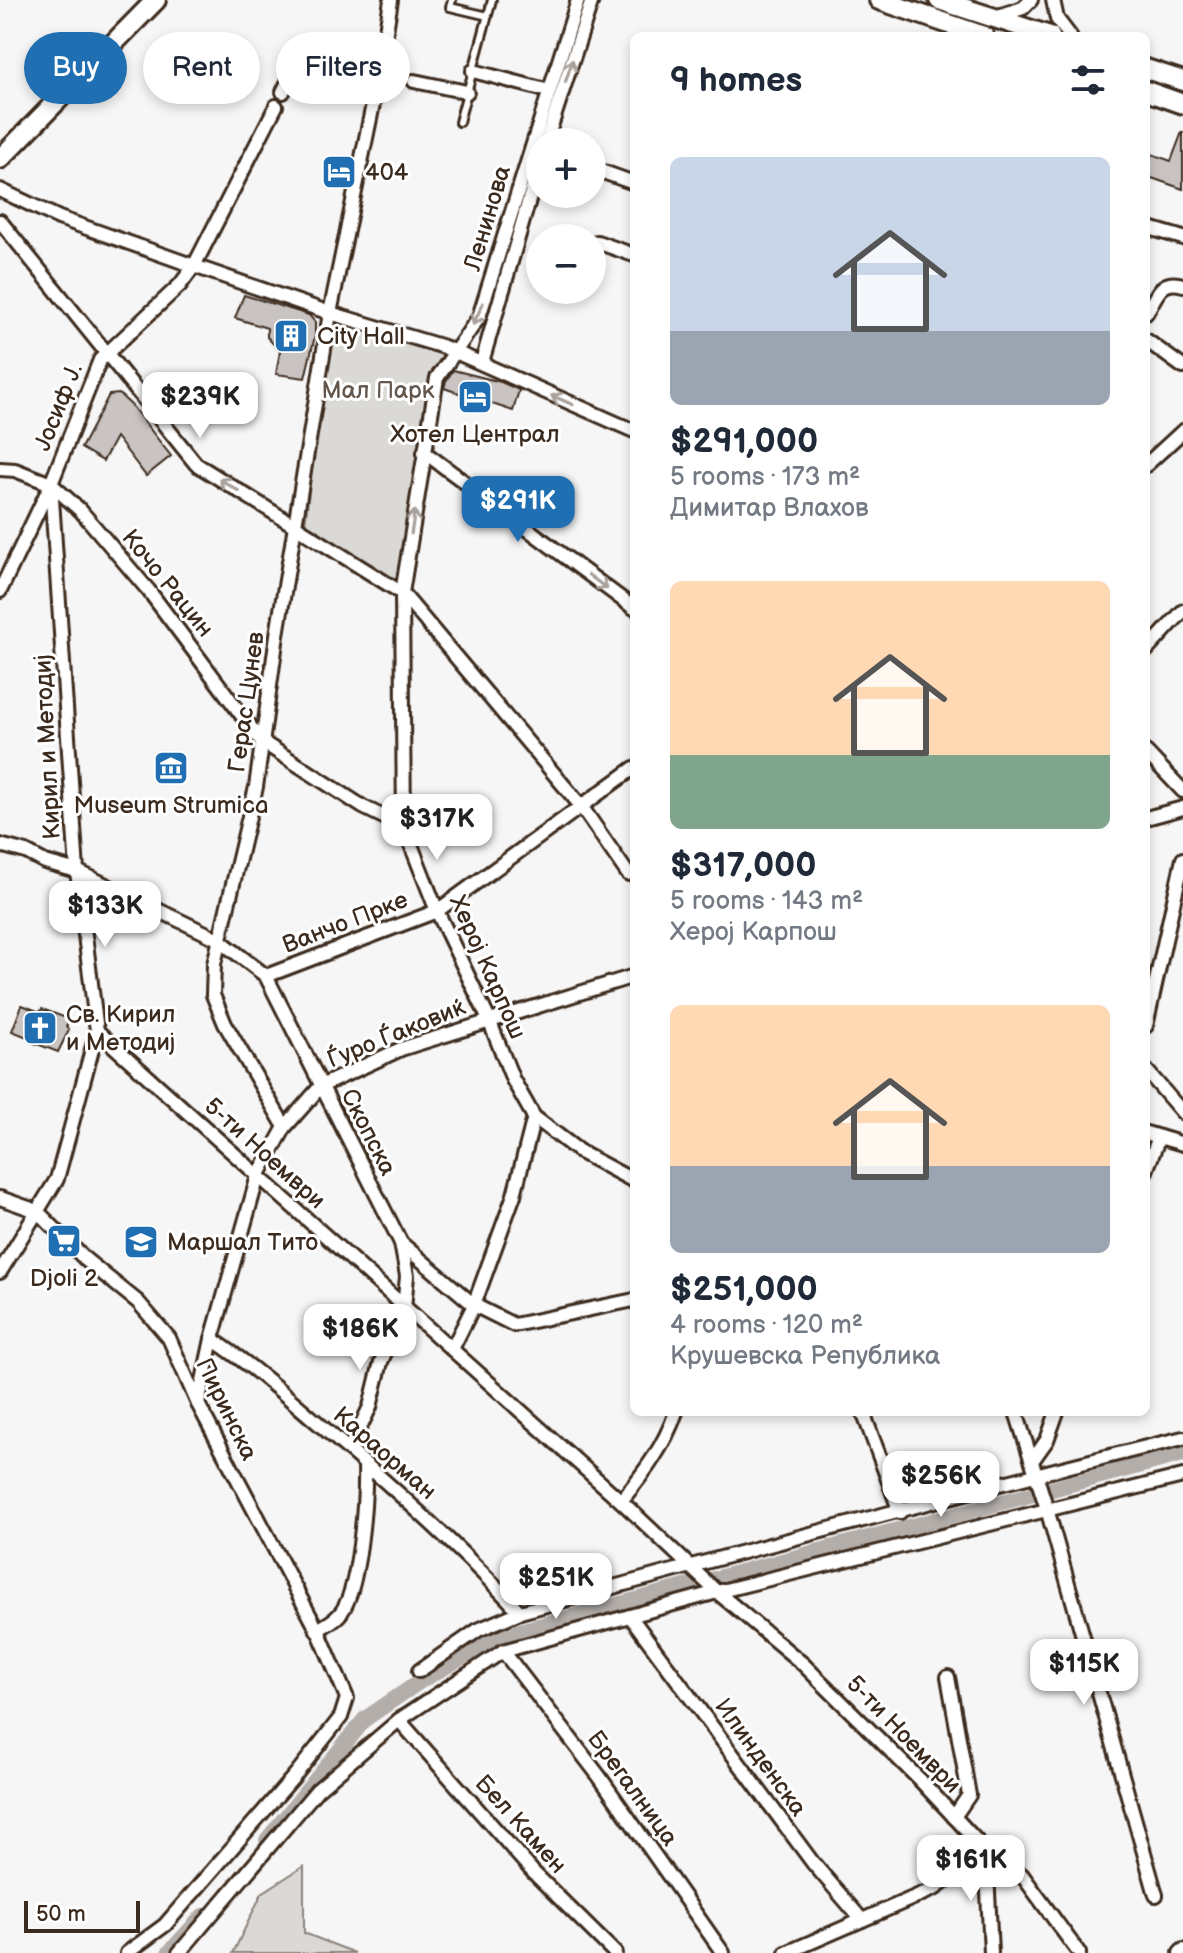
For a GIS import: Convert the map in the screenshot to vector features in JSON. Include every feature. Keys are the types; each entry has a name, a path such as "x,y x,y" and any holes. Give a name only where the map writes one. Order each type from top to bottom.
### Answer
{"main road":[{"path":"0,159 156,0"},
{"path":"879,0 972,32"},
{"path":"939,0 1037,32"},
{"path":"1150,70 1183,81"},
{"path":"1150,92 1183,104"}],"street":[{"name":"Герас Цунев","path":"285,1127 225,1024 213,995 218,939 256,787 330,313 379,75 391,0"},
{"name":"Ленинова","path":"424,452 437,378 479,317 578,0"},
{"path":"551,128 592,0"},
{"path":"991,18 1023,8 1031,0"},
{"path":"1053,0 1057,19 1067,32"},
{"path":"473,71 549,91"},
{"path":"414,81 467,92"},
{"name":"Јосиф Ј.","path":"0,591 51,484 105,353 180,285 194,266 276,106"},
{"path":"606,173 630,182"},
{"path":"0,190 59,218 194,266 330,313 454,351 630,429"},
{"path":"482,362 527,208"},
{"path":"0,221 196,464 402,593 581,806 628,874"},
{"path":"1150,228 1183,238"},
{"path":"0,246 12,237"},
{"path":"606,245 630,254"},
{"path":"1150,307 1164,285 1172,282 1183,285"},
{"path":"1150,343 1183,367"},
{"path":"1150,461 1183,431"},
{"path":"424,452 630,605"},
{"name":"Херој Карпош","path":"424,452 402,593 404,827 437,911 489,1020 513,1080 534,1117"},
{"name":"Кочо Рацин","path":"0,469 15,470 51,484 80,510 149,591 261,741 363,807 404,827"},
{"name":"Кирил и Методиј","path":"0,1272 57,1179 97,1031 77,871 51,484"},
{"path":"1150,647 1183,611"},
{"path":"1150,756 1183,791"},
{"name":"Ванчо Прке","path":"266,976 437,911 630,771"},
{"path":"1150,817 1183,808"},
{"name":"Скопска","path":"0,845 77,871 218,939 266,976 401,1243 474,1305 514,1325 630,1301"},
{"path":"1150,1008 1183,859"},
{"name":"Ѓуро Ѓаковиќ","path":"198,1404 212,1339 258,1176 285,1127 321,1086 401,1049 630,977"},
{"name":"5-ти Ноември","path":"97,1031 404,1308"},
{"path":"1150,1075 1183,1113"},
{"path":"452,1349 474,1305 514,1195 534,1117 580,1152 630,1179"},
{"path":"1152,1135 1183,1144"},
{"name":"Пиринска","path":"0,1198 37,1211 86,1260 138,1302 169,1338 198,1404 317,1630 347,1698 341,1717 296,1774"},
{"path":"349,1450 370,1407 381,1362 404,1308 407,1276 401,1243"},
{"path":"404,1308 690,1566"},
{"name":"Караорман","path":"212,1339 243,1359 469,1556 520,1612"},
{"path":"621,1501 651,1465 674,1416"},
{"path":"864,1416 900,1512"},
{"path":"1017,1416 1047,1509 1156,1895"},
{"path":"1034,1467 1056,1416"},
{"path":"419,1671 478,1630 520,1612 900,1512 1034,1467 1183,1438"},
{"path":"317,1630 339,1616 351,1596 363,1507 365,1464"},
{"path":"179,1953 317,1790 399,1720 503,1651 717,1592 1183,1476"},
{"name":"5-ти Ноември","path":"690,1566 803,1664 919,1779 986,1851 1022,1875 1079,1953"},
{"name":"Илинденска","path":"630,1616 813,1863 862,1920"},
{"name":"Брегалница","path":"503,1651 599,1776 723,1953"},
{"path":"948,1677 969,1795 954,1817"},
{"name":"Бел Камен","path":"399,1720 534,1873 615,1953"},
{"path":"127,1953 165,1925 296,1774 317,1790"},
{"path":"786,1953 936,1888 986,1851"},
{"path":"986,1851 991,1953"}],"lane":[{"path":"452,0 450,7 488,16"},
{"path":"459,122 492,0"}],"green space":[{"name":"Мал Парк","path":"330,313 444,347 402,593 305,525"},
{"path":"304,1866 304,1933 355,1953 233,1953 262,1893"}],"building":[{"path":"1182,132 1183,189 1150,177 1150,153 1171,161"},
{"name":"City Hall","path":"244,295 309,315 315,322 315,336 305,378 276,374 280,351 267,337 267,328 235,318"},
{"path":"453,370 501,382 519,390 513,411 444,388"},
{"path":"119,394 171,456 146,476 116,437 103,461 81,448 109,395"},
{"name":"Св. Кирил и Методиј","path":"22,1005 69,1019 66,1027 69,1030 58,1052 12,1031"}],"waterway":[{"path":"267,1840 365,1719 422,1680 497,1637 1183,1454"},
{"path":"169,1953 203,1916"}],"place":[{"name":"404","path":"339,172"},
{"name":"City Hall","path":"291,336"},
{"name":"Хотел Централ","path":"475,397"},
{"name":"Museum Strumica","path":"171,768"},
{"name":"Св. Кирил и Методиј","path":"40,1028"},
{"name":"Djoli 2","path":"64,1241"},
{"name":"Маршал Тито","path":"141,1242"}]}
